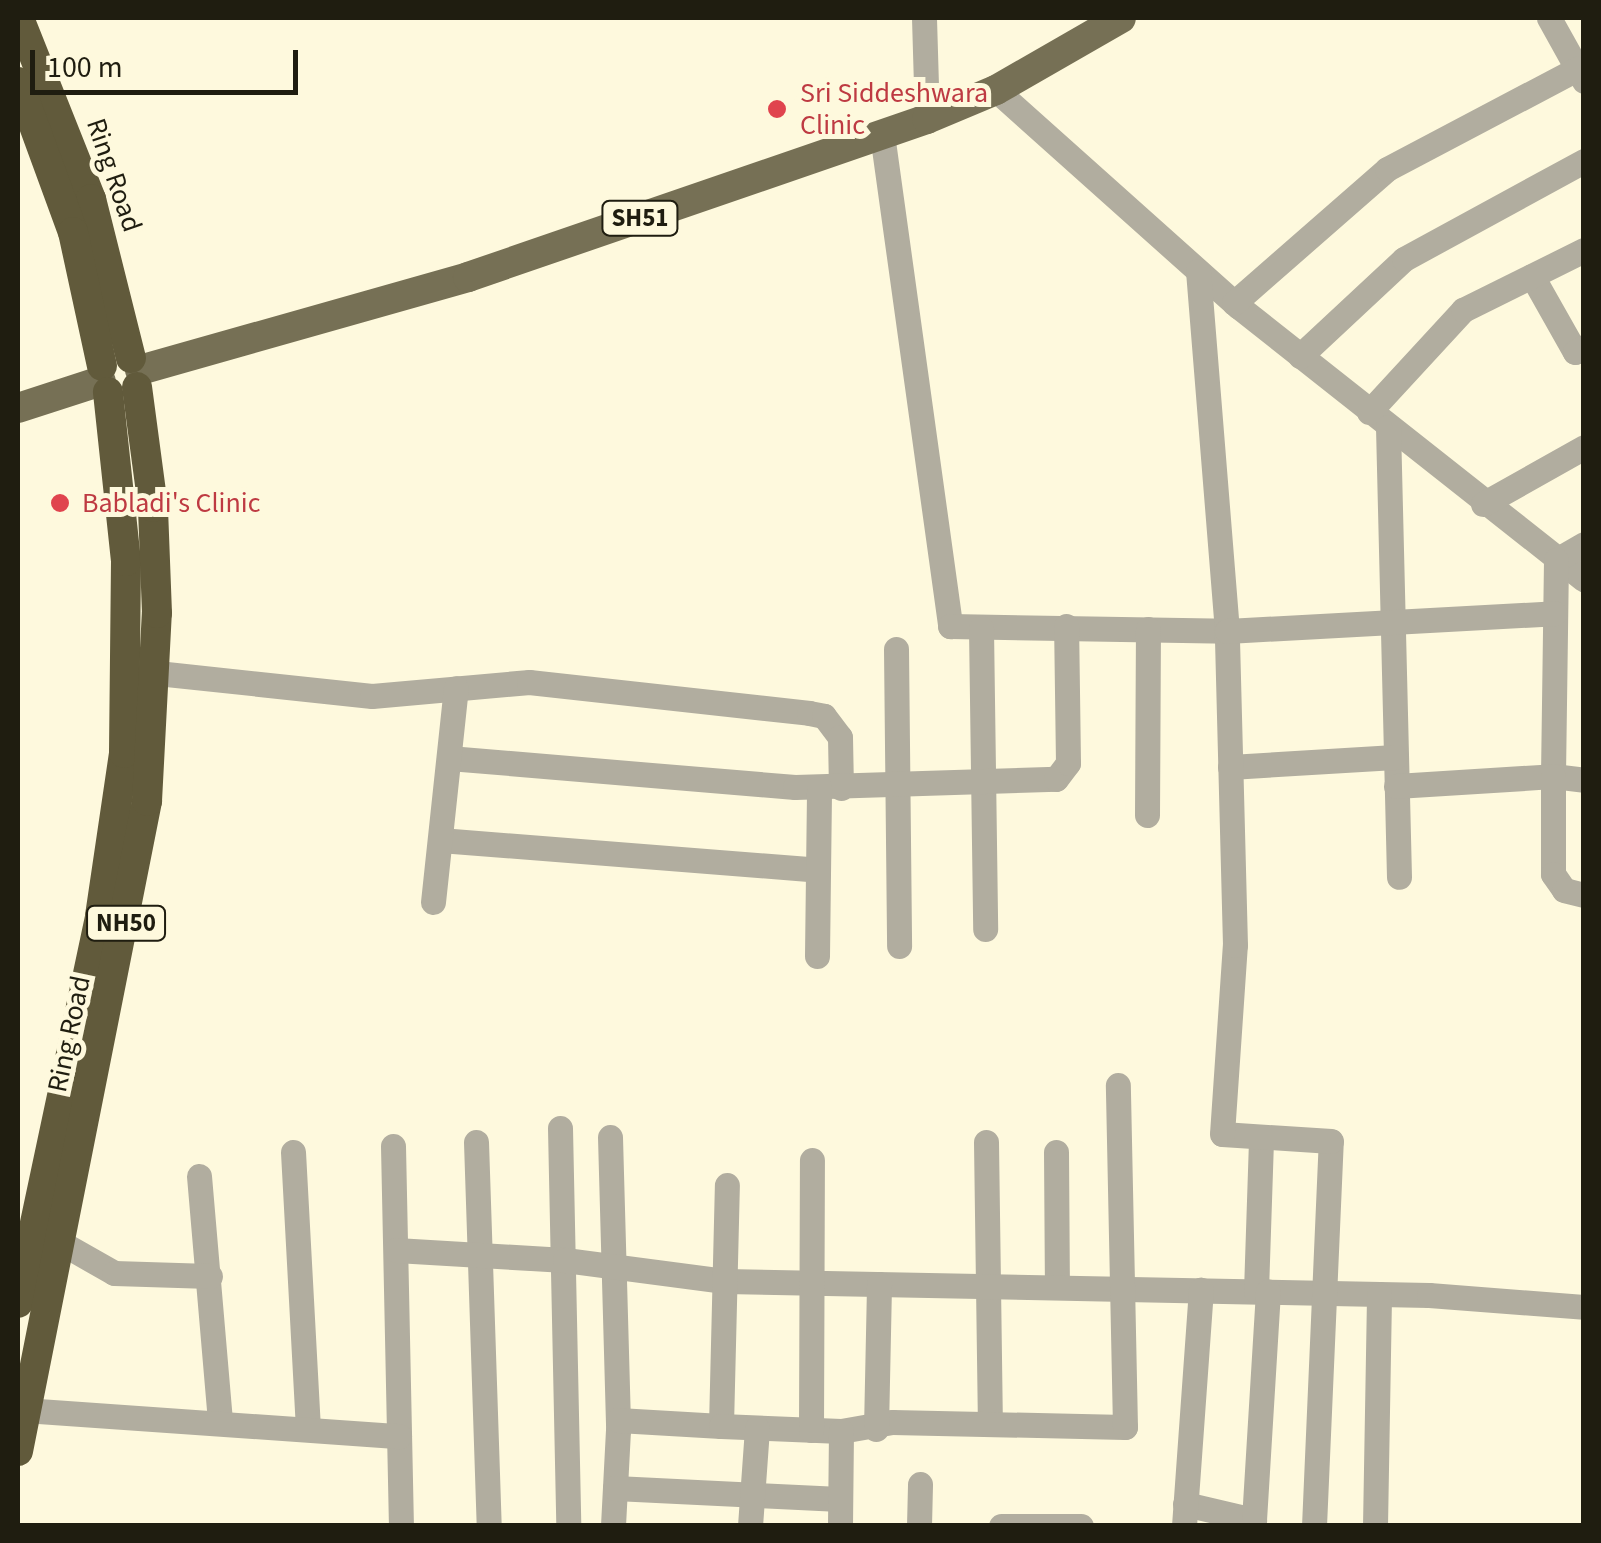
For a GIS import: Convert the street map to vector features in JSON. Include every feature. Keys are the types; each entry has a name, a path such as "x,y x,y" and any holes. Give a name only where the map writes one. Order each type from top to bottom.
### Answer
{"highway":[{"name":"Ring Road","path":"18,1302 100,916 124,753 126,561 120,376 90,198 19,18"},
{"name":"Ring Road","path":"18,1451 125,928 146,802 157,673 153,508 120,376 73,232 19,89"}],"main road":[{"name":"SH51","path":"18,408 468,277 927,119 996,90 1121,18"}],"street":[{"path":"1234,302 1387,169 1580,75 1549,18"},
{"path":"920,19 927,119"},
{"path":"996,90 1234,302 1483,504 1584,579"},
{"path":"882,134 944,617 958,629 1066,626 1226,631 1555,614"},
{"path":"1300,356 1404,259 1584,161"},
{"path":"1399,877 1391,622 1379,419 1464,310 1584,250"},
{"path":"1198,271 1226,631 1235,945 1222,1134 1330,1141 1328,1293 1314,1526"},
{"path":"1532,276 1581,356"},
{"path":"1483,504 1584,447"},
{"path":"1556,560 1584,544"},
{"path":"1556,560 1552,874 1564,890 1584,895"},
{"path":"449,758 830,788 1056,780 1067,770 1066,626"},
{"path":"981,628 985,929"},
{"path":"1148,629 1148,815"},
{"path":"896,649 898,946"},
{"path":"157,673 372,696 529,682 824,716 840,737 818,870 817,956"},
{"path":"434,902 456,688"},
{"path":"1230,767 1395,757"},
{"path":"1396,786 1552,776 1584,780"},
{"path":"440,840 818,870"},
{"path":"618,1420 841,1431 876,1429 892,1422 1125,1427 1118,1084"},
{"path":"560,1128 568,1526"},
{"path":"610,1137 618,1420 614,1526"},
{"path":"1201,1290 1184,1515 1254,1520 1262,1291 1261,1137"},
{"path":"476,1142 488,1526"},
{"path":"986,1142 992,1286 990,1424"},
{"path":"393,1146 401,1526"},
{"path":"293,1152 308,1429"},
{"path":"1056,1152 1057,1287"},
{"path":"811,1430 812,1160"},
{"path":"199,1176 220,1423"},
{"path":"721,1426 726,1185"},
{"path":"58,1241 114,1273 210,1276"},
{"path":"396,1250 565,1260 724,1280 1380,1294 1584,1307"},
{"path":"876,1429 879,1284"},
{"path":"1375,1526 1380,1294"},
{"path":"24,1410 399,1436"},
{"path":"750,1526 757,1428"},
{"path":"840,1526 841,1431"},
{"path":"919,1526 920,1484"},
{"path":"615,1488 840,1499"},
{"path":"1002,1526 1081,1526"}],"place":[{"name":"Sri Siddeshwara Clinic","path":"777,109"},
{"name":"Babladi's Clinic","path":"60,503"}]}
